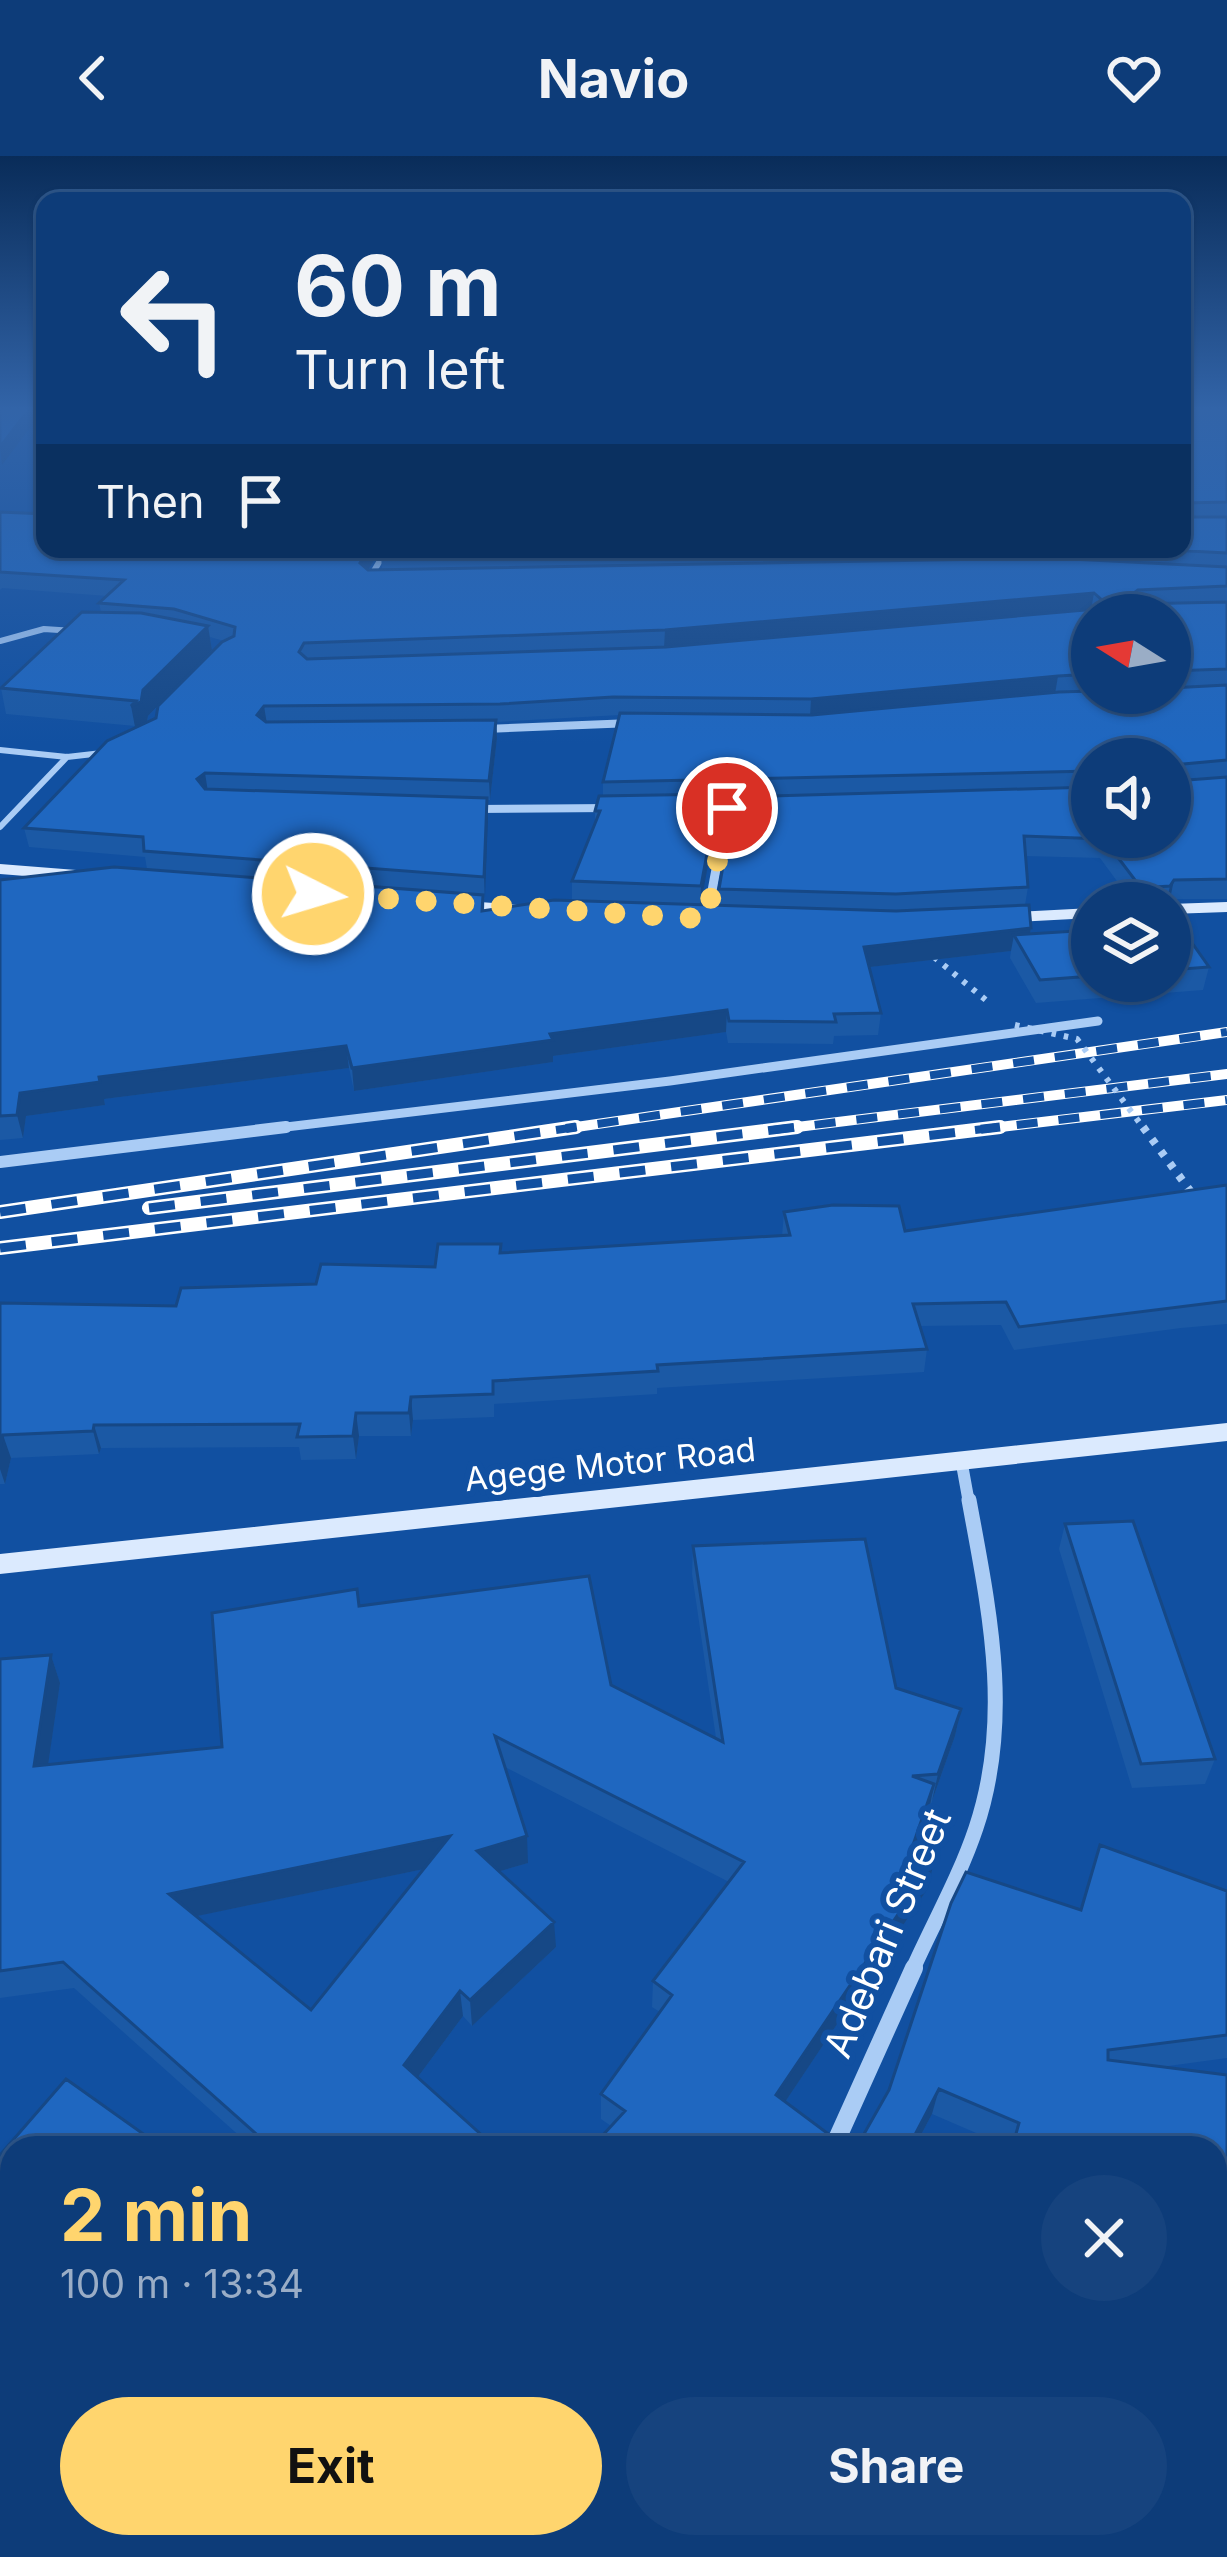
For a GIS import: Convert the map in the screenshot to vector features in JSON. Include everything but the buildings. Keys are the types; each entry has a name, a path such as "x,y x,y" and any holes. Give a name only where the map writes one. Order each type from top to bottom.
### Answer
{"main road":[{"path":"0,869 118,878"},
{"path":"424,903 560,913"},
{"path":"1191,908 1227,907"},
{"path":"982,919 1071,914"},
{"path":"686,918 730,919"},
{"name":"Agege Motor Road","path":"0,1564 1227,1432"}],"street":[{"path":"380,558 369,579 381,581"},
{"path":"478,729 650,724"},
{"path":"472,809 634,808"},
{"path":"680,808 768,808"},
{"path":"707,919 727,808"},
{"path":"0,1162 647,1084 1098,1021"},
{"name":"Adebari Street","path":"838,2136 977,1826 998,1718 994,1635 961,1460"}],"lane":[{"path":"0,641 44,629 87,632"},
{"path":"0,750 67,757 109,752"},
{"path":"0,827 67,757"}],"path":[{"path":"929,952 1015,1025 1077,1040 1200,1204"}],"railway":[{"path":"556,1130 1227,1032"},
{"path":"773,1130 1227,1074"},
{"path":"988,1128 1227,1100"},
{"path":"0,1212 576,1127"},
{"path":"773,1130 797,1127"},
{"path":"988,1128 1000,1127"},
{"path":"0,1248 988,1128"},
{"path":"975,1130 988,1128"},
{"path":"149,1208 773,1130"}],"route":[{"path":"313,894 707,919 727,808"}]}
